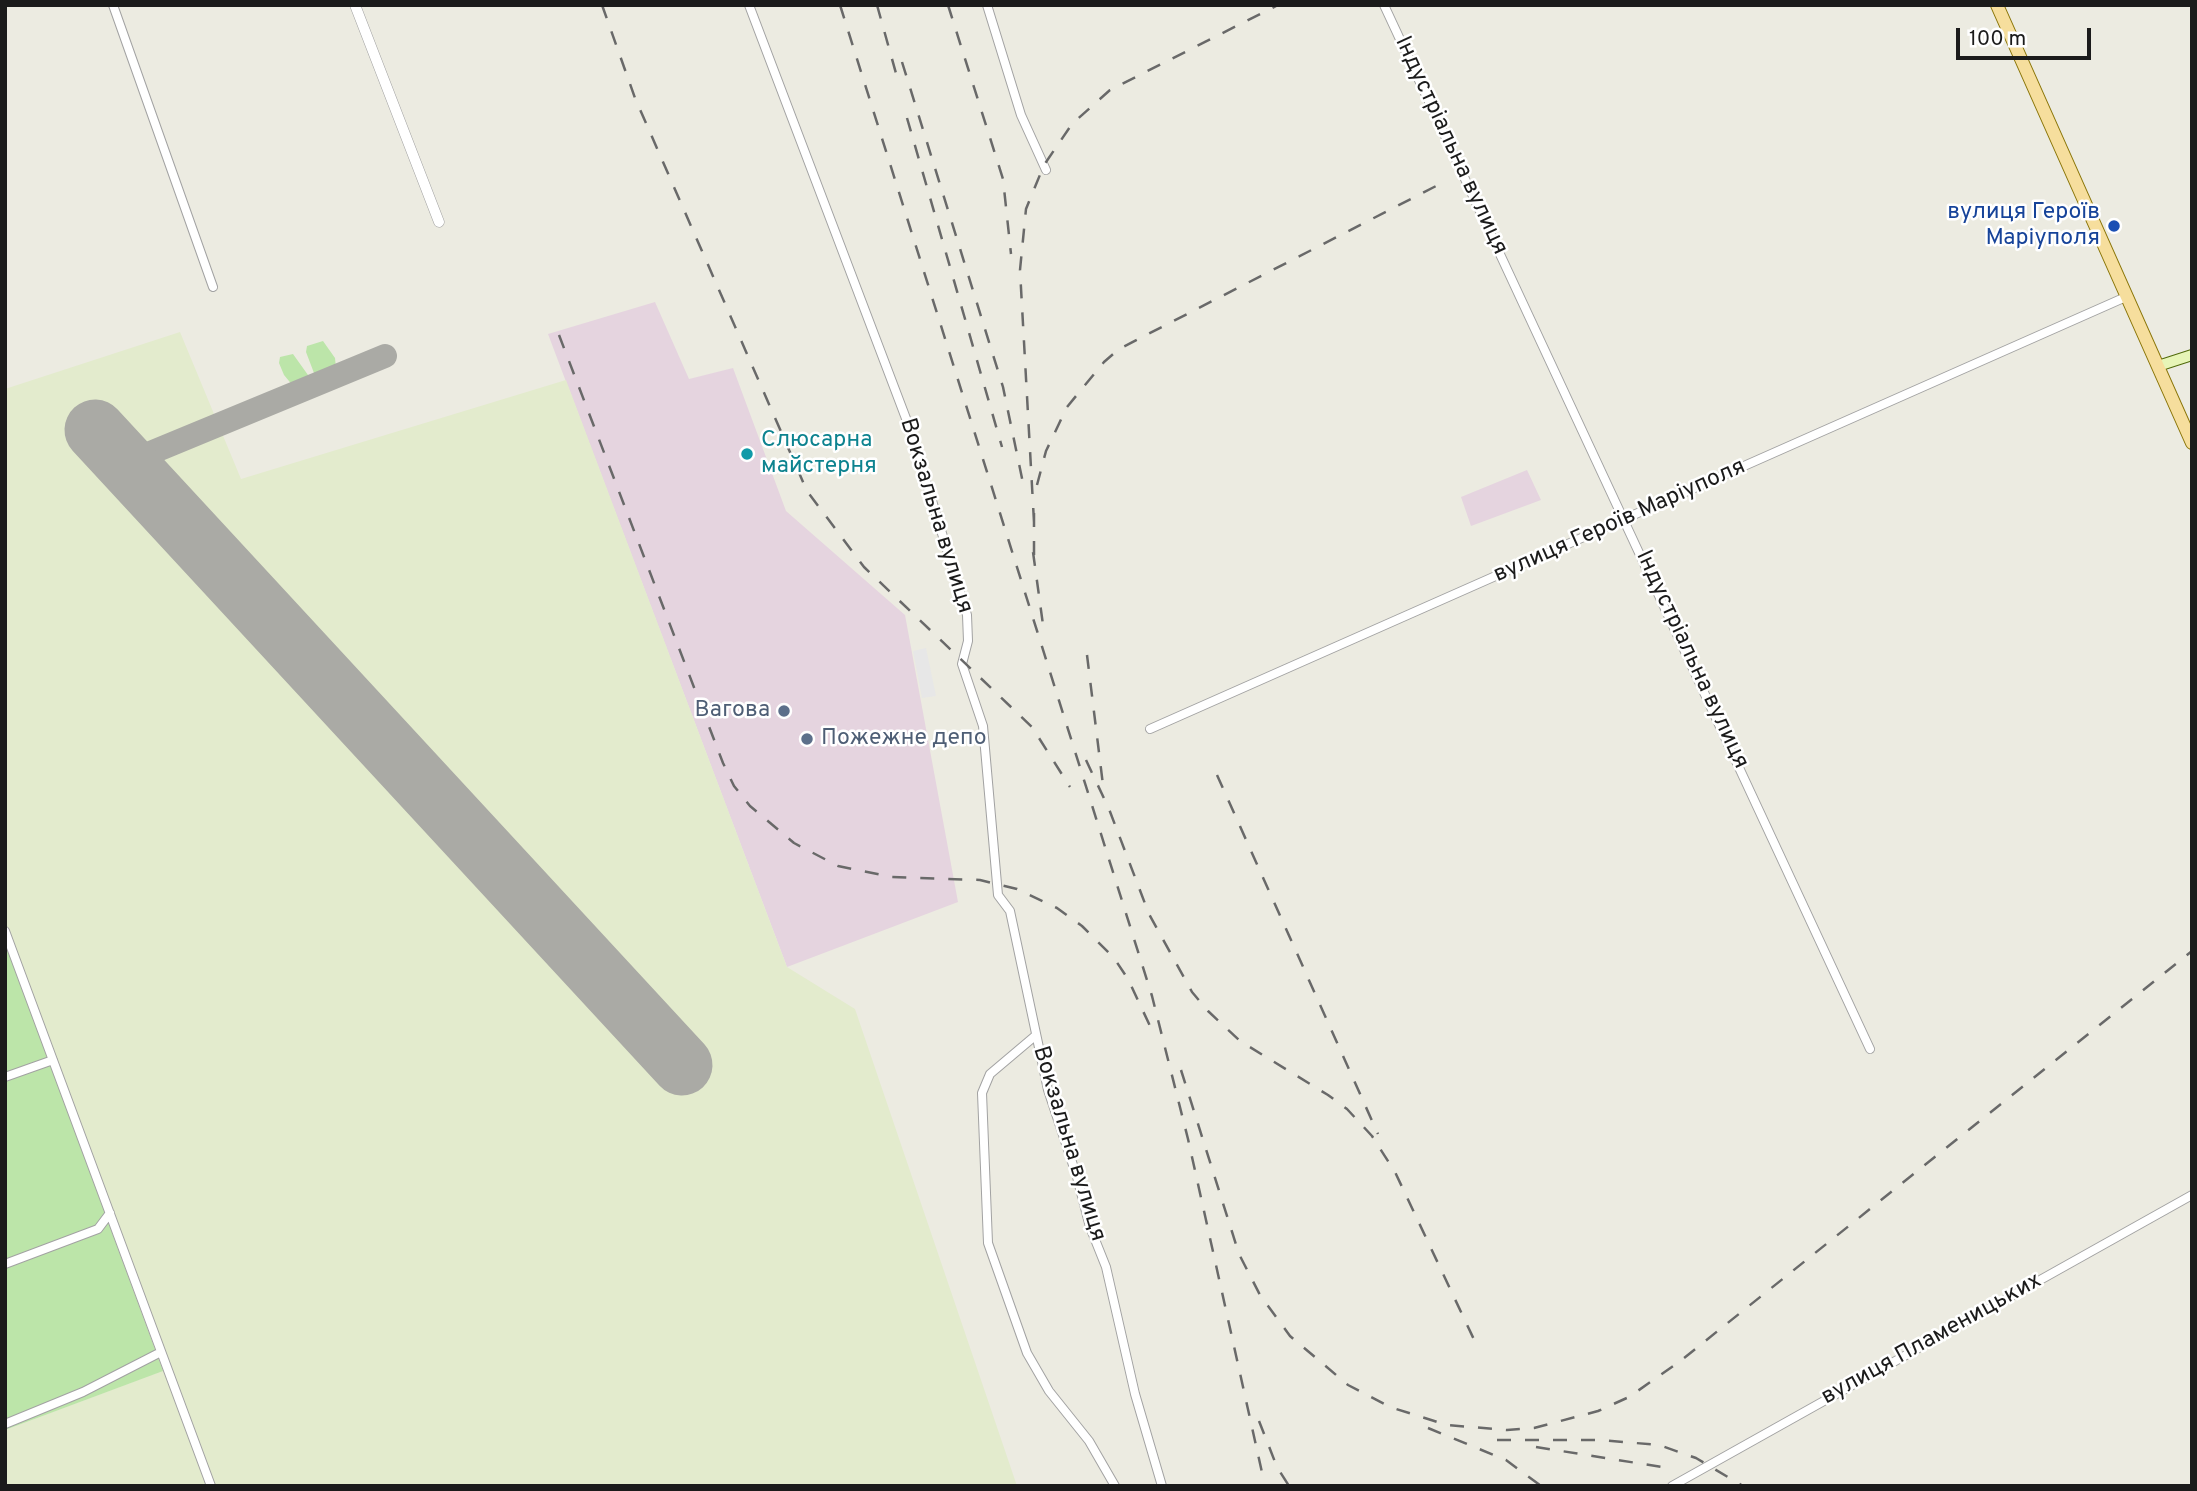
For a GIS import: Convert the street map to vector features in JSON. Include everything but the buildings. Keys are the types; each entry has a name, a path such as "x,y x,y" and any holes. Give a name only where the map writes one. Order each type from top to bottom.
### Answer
{"main road":[{"path":"1997,5 2192,443"},
{"path":"2158,366 2192,355"}],"street":[{"path":"113,5 213,287"},
{"path":"355,5 439,222"},
{"name":"Вокзальна вулиця","path":"748,5 910,429 967,615 968,641 962,664 983,726 998,895 1007,904 1014,925 1048,1090 1077,1177 1090,1227 1106,1267 1129,1370 1162,1486"},
{"path":"987,5 1021,115 1046,170"},
{"name":"Індустріальна вулиця","path":"1384,5 1626,519 1870,1049"},
{"name":"вулиця Героїв Маріуполя","path":"1150,729 2128,296"},
{"path":"5,931 211,1486"},
{"path":"1035,1036 990,1074 982,1093 988,1243 1027,1353 1049,1391 1089,1441 1115,1486"},
{"path":"5,1077 53,1060"},
{"name":"вулиця Пламеницьких","path":"1672,1486 2192,1195"},
{"path":"5,1264 98,1229 110,1213"},
{"path":"5,1424 83,1392 161,1352"}],"shaded area":[{"path":"655,302 689,379 733,368 786,511 905,615 958,902 787,967 548,334"},
{"path":"1527,470 1541,500 1471,526 1461,497"},
{"path":"926,648 936,696 922,698 913,651"}],"green space":[{"path":"180,332 241,479 566,380 787,967 855,1009 1017,1486 5,1486 5,1430 162,1371 5,942 5,389"},
{"path":"323,341 335,358 336,368 320,376 314,373 306,352 307,346"},
{"path":"293,354 308,375 308,380 294,387 284,375 279,363 280,357"},
{"path":"5,942 163,1371 5,1430"}],"taxiway":[{"path":"126,463 385,356"}],"runway":[{"path":"95,430 682,1065"}],"railway":[{"path":"602,5 635,98 807,491 864,567 1032,727 1070,787"},
{"path":"840,5 1152,996 1188,1139 1265,1486"},
{"path":"877,5 897,77"},
{"path":"948,5 1003,179 1011,254"},
{"path":"1034,522 1020,270 1026,209 1044,165 1072,124 1110,90 1278,5"},
{"path":"902,62 1003,387 1023,483"},
{"path":"907,118 1002,447"},
{"path":"1037,485 1046,451 1067,407 1104,362 1119,349 1438,185"},
{"path":"559,335 723,763 734,786 750,806 794,843 838,866 892,877 980,880 1017,889 1057,908 1082,926 1114,958 1128,979 1150,1026"},
{"path":"1034,513 1034,562"},
{"path":"1033,552 1044,632"},
{"path":"1087,655 1103,785"},
{"path":"1086,760 1109,809 1149,914 1192,992 1240,1041 1328,1095 1347,1109 1372,1136 1395,1172 1478,1348"},
{"path":"1217,775 1378,1134"},
{"path":"1181,1070 1239,1254 1260,1295 1290,1336 1348,1385 1390,1407 1447,1425 1507,1430 1534,1428 1598,1411 1629,1397 1679,1362 2192,951"},
{"path":"1259,1421 1277,1467 1289,1486"},
{"path":"1428,1428 1506,1460 1541,1486"},
{"path":"1497,1440 1600,1440 1659,1445 1696,1458 1743,1486"},
{"path":"1536,1447 1662,1467"}],"place":[{"name":"вулиця Героїв Маріуполя","path":"2114,226"},
{"name":"Слюсарна майстерня","path":"747,454"},
{"name":"Вагова","path":"784,711"},
{"name":"Пожежне депо","path":"807,739"}]}
